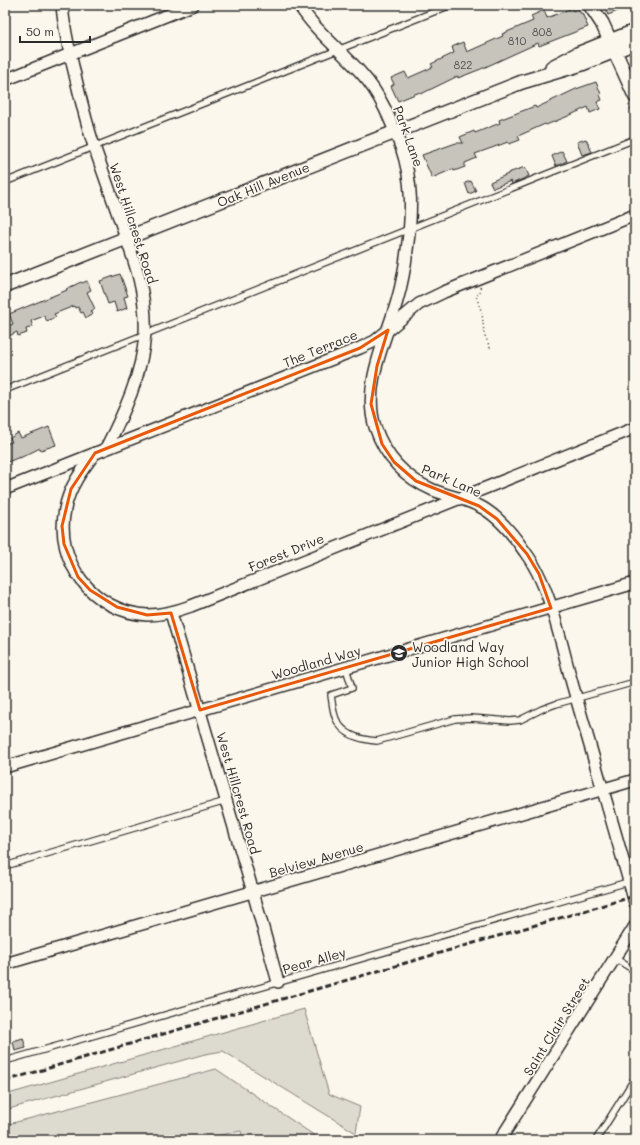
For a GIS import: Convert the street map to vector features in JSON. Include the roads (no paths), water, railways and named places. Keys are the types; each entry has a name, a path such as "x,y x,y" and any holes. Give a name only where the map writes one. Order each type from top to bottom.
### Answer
{"street":[{"name":"West Hillcrest Road","path":"62,5 70,55 94,147 140,279 144,304 145,335 140,363 122,417 106,448"},
{"path":"5,80 193,5"},
{"name":"Park Lane","path":"299,5 311,22 368,81 385,107 395,132 410,179 410,229 401,285 373,383 371,404 374,424 382,444 394,462 403,471 432,489 478,506 497,519 527,554 539,574 551,608 602,790 633,880 635,903"},
{"path":"590,5 602,23 635,96"},
{"name":"Oak Hill Avenue","path":"5,286 522,82 582,64 635,31"},
{"name":"Oak Hill Avenue","path":"612,46 635,43"},
{"name":"The Terrace","path":"5,489 360,348 375,341 419,304 444,292 635,215"},
{"name":"Forest Drive","path":"95,453 80,473 71,489 65,508 62,526 64,544 70,561 78,577 90,590 103,600 130,612 147,614 171,613 635,428"},
{"name":"Woodland Way","path":"5,767 635,583"},
{"name":"West Hillcrest Road","path":"171,613 278,982"},
{"name":"Belview Avenue","path":"5,964 635,780"},
{"name":"Saint Clair Street","path":"500,1140 635,926"}],"lane":[{"path":"5,182 451,5"},
{"path":"5,390 635,139"},
{"path":"346,668 352,688 331,695 336,720 342,728 354,736 366,740 377,741 455,719 471,718 510,721 520,720 542,709 635,682"},
{"path":"5,866 226,801"},
{"name":"Pear Alley","path":"5,1062 633,880"},
{"path":"615,958 635,970"},
{"path":"596,1140 635,1078"}],"railway":[{"path":"5,1081 635,896"}],"place":[{"name":"Woodland Way Junior High School","path":"399,653"}]}
